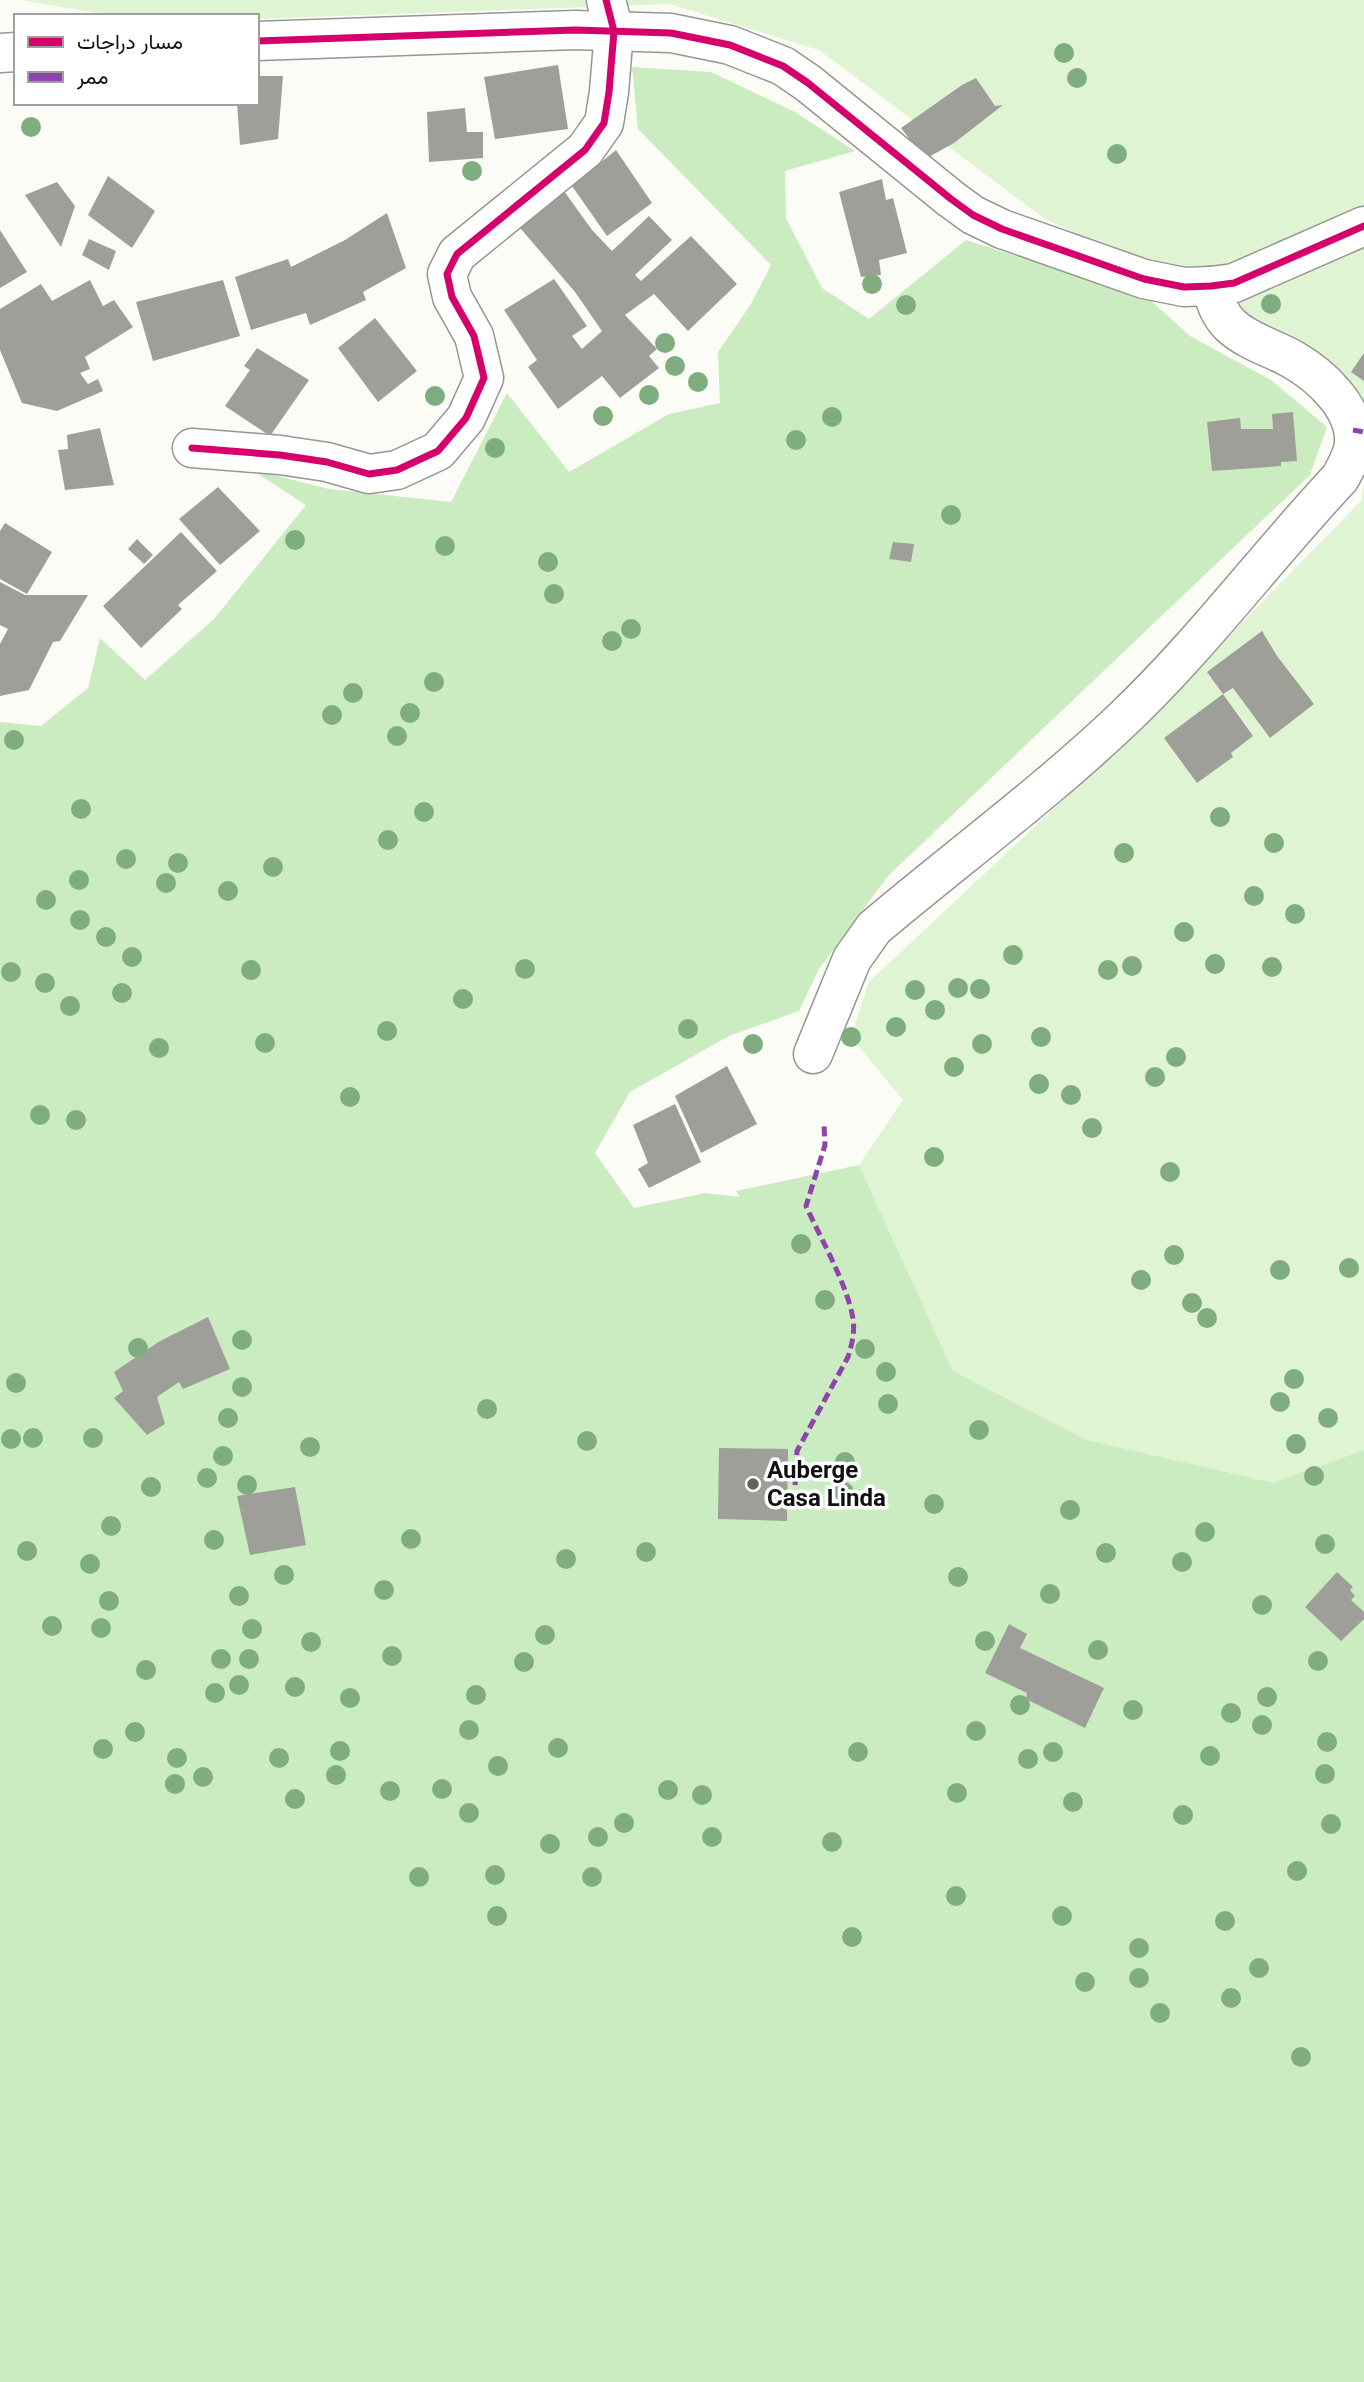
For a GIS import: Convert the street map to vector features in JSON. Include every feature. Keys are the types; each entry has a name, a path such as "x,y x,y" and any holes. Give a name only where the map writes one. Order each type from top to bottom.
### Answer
{"street":[{"path":"192,448 280,455 327,462 369,474 397,470 438,451 467,418 484,378 474,336 452,297 447,274 457,254 585,150 604,123 610,92 610,16"},
{"path":"259,41 455,33 610,16 671,33 730,45 783,66 808,83 917,173 973,215 1002,229 1144,279 1184,287 1234,283 1364,226"},
{"path":"813,1054 852,959 874,928 1077,761 1123,719 1165,677 1340,478 1349,461 1354,445 1353,430 1348,416 1332,392 1293,360 1231,326 1215,303 1211,286"}],"green space":[{"path":"20,0 1364,0 1364,417 1245,314 1045,219 819,50 670,4 259,19 259,14 104,14"},
{"path":"632,67 711,72 795,112 855,151 785,171 786,218 822,288 869,319 966,240 1149,299 1190,336 1271,380 1327,427 1310,475 888,876 819,969 799,1011 729,1036 630,1092 595,1153 634,1208 705,1193 740,1197 736,1191 859,1165 953,1371 1087,1440 1273,1483 1364,1450 1364,2382 0,2382 0,722 41,726 88,688 100,638 145,680 214,619 306,505 250,469 329,489 451,502 507,393 569,472 669,414 720,403 718,352 751,304 771,265 638,129"},
{"path":"1364,486 1364,1450 1273,1484 1087,1440 953,1371 859,1165 903,1100 851,1037 869,982 1124,743 1361,501"}],"building":[{"path":"558,65 568,129 495,139 484,77"},
{"path":"259,76 283,76 278,139 240,145 237,105 259,105"},
{"path":"976,78 995,106 1003,105 954,143 925,159 901,128"},
{"path":"465,108 467,132 483,132 483,158 429,162 427,112"},
{"path":"616,150 652,203 607,236 572,186"},
{"path":"108,176 155,211 132,248 88,215"},
{"path":"882,179 886,200 893,198 907,253 879,260 881,275 861,277 839,192"},
{"path":"57,182 75,206 61,247 25,195"},
{"path":"559,184 592,230 612,251 649,216 672,240 635,275 641,281 691,236 737,284 688,331 654,294 625,315 657,349 649,356 659,368 620,398 602,376 558,409 528,367 537,360 504,310 554,279 587,326 572,336 582,349 602,331 575,292 515,222"},
{"path":"387,213 406,268 363,292 366,300 310,325 306,313 251,330 235,277 288,259 291,267 345,240"},
{"path":"0,230 27,272 0,288"},
{"path":"89,239 116,251 109,270 82,255"},
{"path":"90,280 103,306 114,300 133,327 85,357 90,369 80,373 88,384 98,379 103,391 57,411 22,403 0,350 0,309 41,284 52,301"},
{"path":"223,280 240,336 153,361 136,302"},
{"path":"375,318 417,371 378,402 338,348"},
{"path":"257,348 309,380 270,436 225,406 250,370 244,366"},
{"path":"1364,353 1364,381 1351,372"},
{"path":"1293,412 1297,461 1281,462 1281,466 1212,471 1207,422 1240,418 1241,429 1273,429 1272,414"},
{"path":"100,428 114,485 65,490 58,450 68,449 67,435"},
{"path":"218,487 260,531 220,565 179,519"},
{"path":"5,523 52,552 27,594 0,579 0,531"},
{"path":"181,532 217,571 178,605 182,609 141,648 103,606"},
{"path":"137,539 153,555 144,564 128,549"},
{"path":"893,542 914,544 911,562 889,559"},
{"path":"0,582 25,595 88,595 60,641 53,642 29,690 0,696 0,644 8,629 0,625"},
{"path":"1262,631 1277,656 1314,704 1270,738 1233,688 1223,694 1207,672"},
{"path":"1223,694 1253,736 1231,753 1233,757 1197,783 1164,738"},
{"path":"727,1066 757,1124 701,1153 675,1096"},
{"path":"675,1104 701,1162 649,1188 638,1169 648,1163 633,1125"},
{"path":"208,1317 230,1369 183,1389 179,1382 157,1397 165,1424 147,1435 114,1398 123,1391 114,1372 160,1341"},
{"name":"Auberge Casa Linda","path":"719,1448 788,1449 787,1521 718,1519"},
{"path":"295,1487 306,1545 250,1555 237,1496"},
{"path":"1337,1572 1353,1587 1350,1590 1355,1596 1351,1600 1364,1612 1364,1619 1341,1641 1305,1607"},
{"path":"1009,1624 1027,1634 1020,1648 1104,1688 1085,1728 1026,1699 1027,1693 985,1673"}],"marked path":[{"path":"1353,430 1364,432"},
{"path":"795,1485 797,1451 848,1357 853,1333 853,1319 846,1292 806,1206 825,1145 824,1126"}],"cycle path":[{"path":"192,448 280,455 327,462 369,474 397,470 438,451 466,418 484,378 474,336 452,297 447,274 457,254 585,150 604,123 614,31 606,0"},
{"path":"259,41 575,30 671,33 730,45 783,66 808,83 973,215 1002,229 1144,279 1184,287 1234,283 1364,226"}],"place":[{"name":"Auberge Casa Linda","path":"753,1484"}]}
